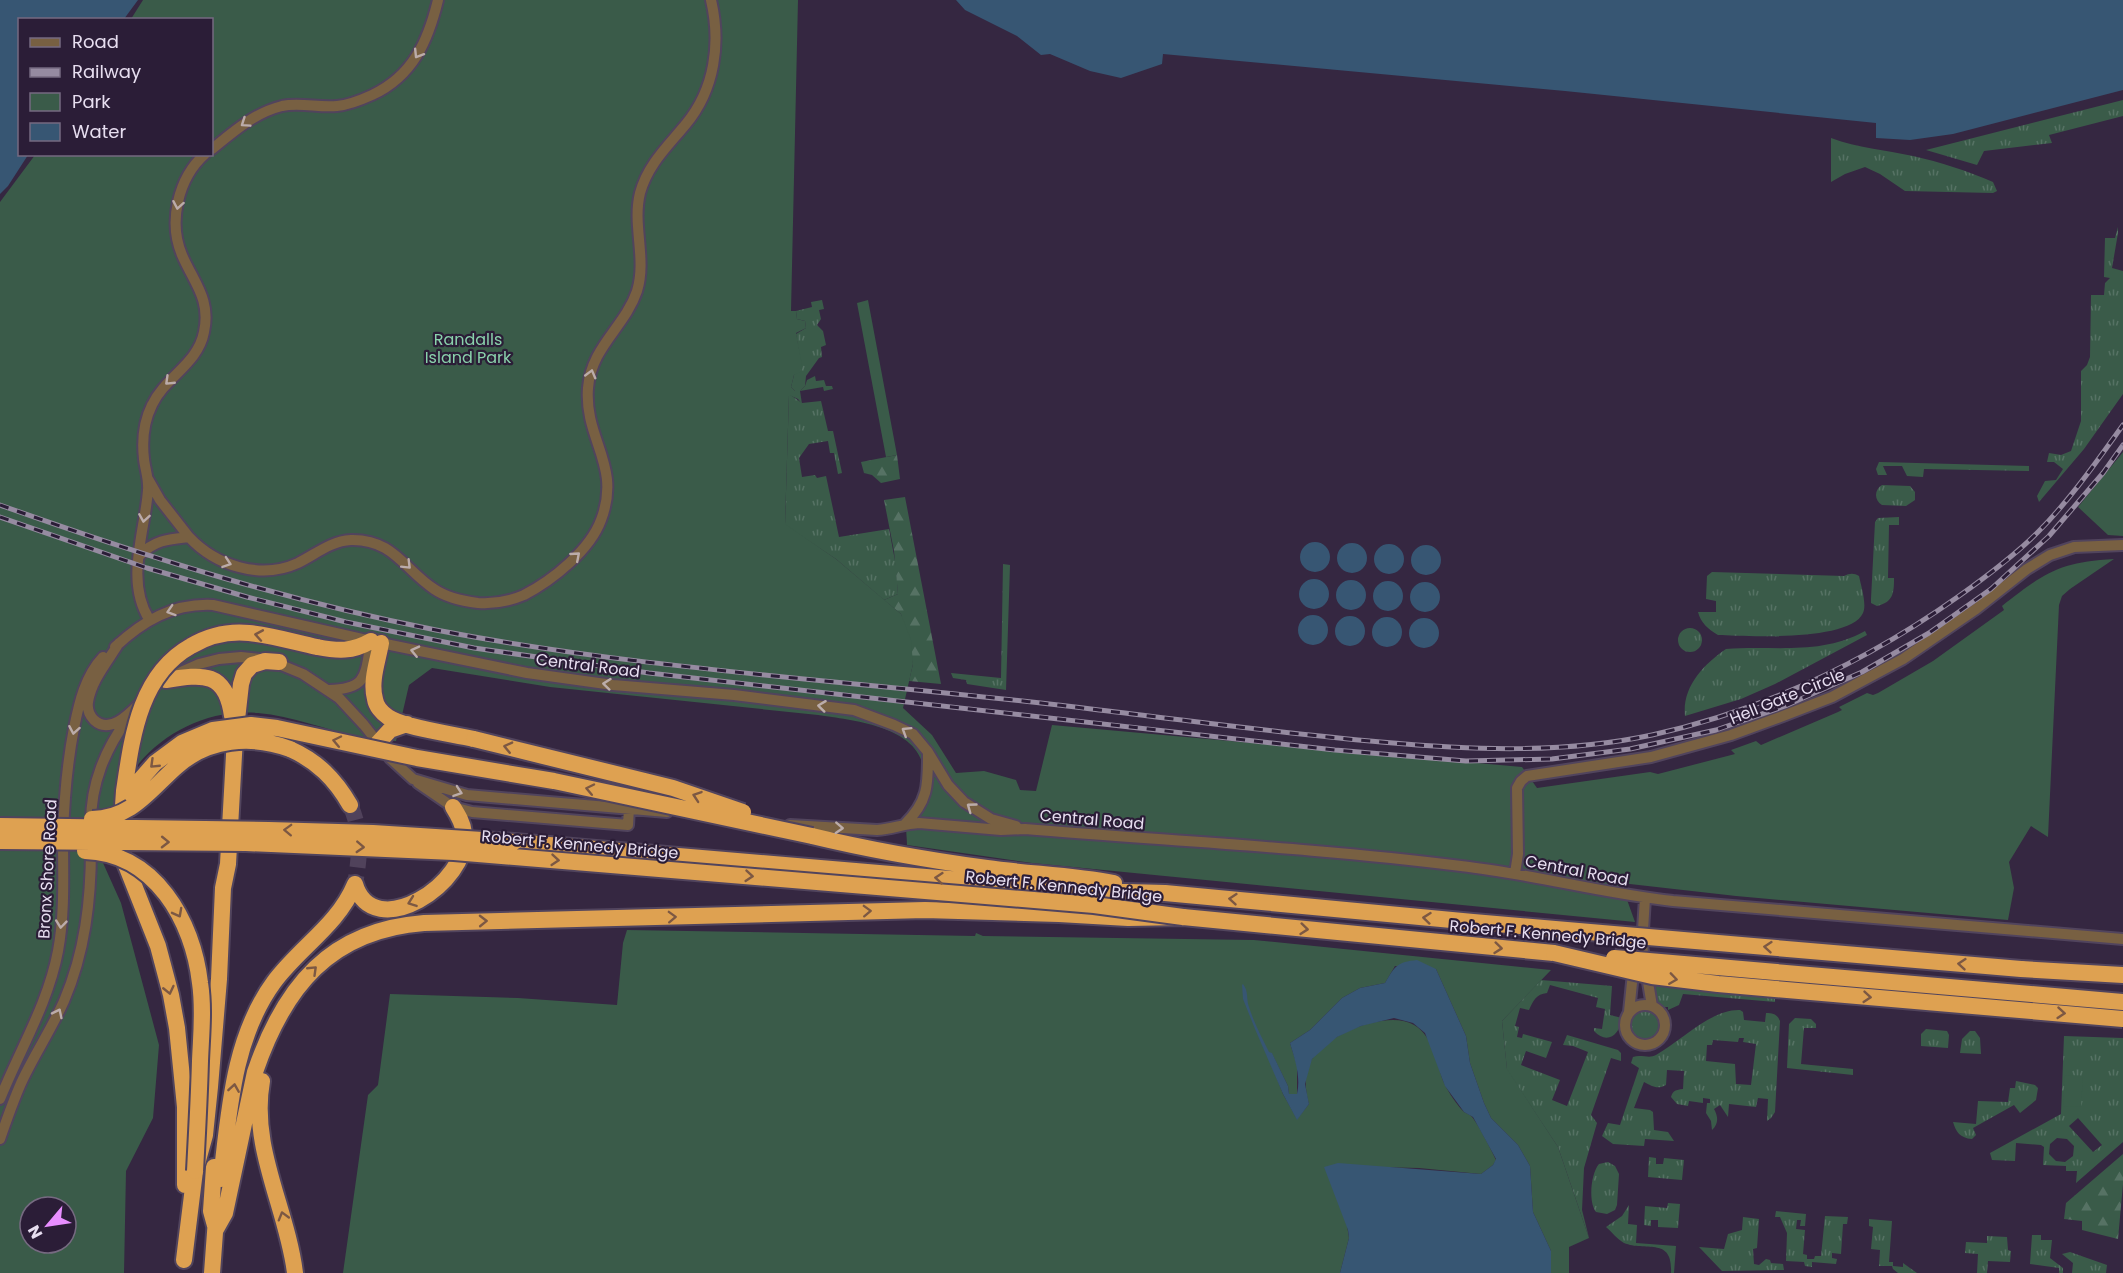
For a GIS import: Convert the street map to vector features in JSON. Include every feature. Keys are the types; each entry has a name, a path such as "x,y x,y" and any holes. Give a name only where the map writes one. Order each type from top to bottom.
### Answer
{"highway":[{"path":"184,1267 185,1126 180,1050 171,994 162,961 152,928 122,855 121,835 137,724 146,694 158,674 181,652 204,640 240,633 265,635 346,651 376,642 375,700 385,715 406,724 672,788 812,836"},
{"path":"195,1171 205,1135 222,979 230,887 228,864 235,737 243,674 249,667 260,662 279,662"},
{"path":"166,680 203,676 220,685 230,701 235,737"},
{"path":"378,743 390,730 406,724"},
{"path":"128,793 163,756 182,743 213,730 251,725 277,728 417,758 554,781 927,860 1090,879 1165,893"},
{"path":"0,826 70,819 101,819 114,816 143,800 178,765 192,755 217,744 244,740 272,743 308,757 330,776 351,804"},
{"path":"212,1273 216,1211 234,1084 249,1028 274,982 336,917 348,901 356,884 359,894 372,907 390,908 416,902 430,894 450,875 459,860 465,840 463,827 453,807"},
{"name":"Robert F. Kennedy Bridge","path":"0,826 233,829 408,835 526,843 1090,891 1165,893 2020,969 2123,975"},
{"name":"Robert F. Kennedy Bridge","path":"0,841 246,843 445,852 1094,904 1183,917 1554,953 2123,1002"},
{"path":"0,850 93,851 118,856 148,874 172,902 190,941 198,968 202,999 195,1171 184,1267"},
{"path":"216,1229 225,1213 255,1072 277,1017 298,986 315,967 335,952 375,932 413,923 901,910 994,911 1128,918 1183,917"},
{"path":"1554,953 1652,976 1700,982 2123,1019"},
{"path":"216,1229 211,1210 222,979"},
{"path":"277,1017 261,1084 259,1121 263,1147 288,1232 295,1273"}],"street":[{"path":"213,148 252,118 271,110 291,105 337,106 359,101 389,86 404,73 422,49 431,28 438,0"},
{"path":"203,156 185,182 178,202 176,224 179,247 205,303 204,335 192,358 161,388 151,407 143,438 148,479 160,500 189,537 205,552 221,562 241,568 267,570 291,566 327,546 351,540 372,542 397,555 423,581 445,595 460,600 484,603 522,596 577,556 590,542 600,523 608,489 607,468 590,419 588,394 590,374 598,352 627,312 636,291 641,260 637,210 645,179 659,156 692,116 708,83 716,37 711,0"},
{"path":"148,479 139,556 138,593 149,619"},
{"path":"139,556 159,540 189,537"},
{"name":"Hell Gate Circle","path":"1515,873 1518,854 1517,788 1527,776 1651,757 1731,735 1783,717 1840,692 1903,660 1976,609 2027,569 2050,555 2074,547 2123,545"},
{"name":"Central Road","path":"119,643 149,619 177,608 213,605 462,661 586,682 734,695 854,710 913,734 928,752 948,785 964,802 991,819 1025,829"},
{"path":"329,690 350,689 360,682 376,642"},
{"path":"119,643 92,689 88,702 89,713 99,724 109,725 120,721 137,706"},
{"name":"Bronx Shore Road","path":"0,1099 42,1006 58,952 62,921 66,792 76,718 83,692 93,671 119,643"},
{"name":"Central Road","path":"137,706 166,680 190,668 219,659 251,657 279,662 329,690 349,707 390,758 413,779 453,807 472,812 628,825 629,808"},
{"path":"0,1139 15,1096 64,1001 79,957 86,929 91,885 93,791 108,751 137,706"},
{"path":"905,824 919,807 926,792 928,752"},
{"name":"Central Road","path":"413,779 467,795 629,808 798,826 877,830 905,824 1001,830 1025,829 1398,859 1515,873 1645,898 2123,939"},
{"path":"1645,898 1642,946 1652,1006"},
{"path":"1629,1012 1642,1005 1652,1006 1660,1012 1665,1024 1662,1037 1651,1045 1637,1044 1627,1035 1625,1022 1629,1012 1633,973 1642,946"},
{"path":"58,952 79,957"},
{"path":"16,1064 30,1065"}],"green space":[{"name":"Randalls Island Park","path":"143,0 798,0 791,311 796,311 797,319 805,321 806,328 796,333 802,365 800,372 794,375 791,387 795,391 800,391 802,404 798,399 789,395 785,524 836,559 901,614 911,640 913,664 903,708 932,735 956,773 984,771 1016,780 1020,790 1036,791 1052,725 1522,767 1537,788 1650,772 1658,774 1735,754 1731,750 1756,741 1761,745 1838,712 1842,710 1839,707 1867,693 1873,695 1878,693 1933,661 2004,610 2002,606 2041,577 2065,566 2114,559 2070,589 2062,596 2059,605 2048,837 2031,826 2009,862 2014,888 2008,920 1736,896 1621,883 1635,922 1032,863 907,845 907,816 921,795 923,766 916,751 905,739 889,731 853,720 818,715 550,687 432,668 409,685 396,741 364,738 296,720 258,713 238,713 199,721 164,740 135,768 116,802 99,854 121,903 159,1045 153,1118 126,1171 124,1273 0,1273 0,202 34,156 213,156 213,18 132,18"},
{"path":"2123,100 2123,116 2049,135 2052,143 1984,151 1977,165 1926,150"},
{"path":"1831,138 1861,147 1923,158 1954,167 1993,182 1997,191 1993,193 1905,191 1865,167 1831,182"},
{"path":"2118,227 2112,268 2123,271 2123,394 2084,449 2039,502 2037,496 2045,481 2056,480 2063,469 2054,462 2047,462 2049,453 2061,455 2071,451 2081,421 2081,371 2087,365 2090,357 2091,295 2104,295 2105,283 2110,278 2104,277 2105,238 2115,238"},
{"path":"822,300 824,309 819,310 821,319 817,325 823,331 826,345 821,347 822,357 806,376 805,386 800,391 795,391 791,387 794,375 801,365 796,334 806,328 805,321 797,319 796,311 812,307 811,302"},
{"path":"868,300 897,455 886,457 857,303"},
{"path":"815,376 816,381 824,380 826,386 832,386 833,389 824,391 823,387 800,391 807,380"},
{"path":"789,394 802,403 821,401 828,431 833,431 842,473 838,474 834,453 830,453 828,441 809,444 799,458 802,477 826,476 839,537 889,529 896,566 898,594 884,600 836,559 785,525"},
{"path":"2123,452 2123,536 2108,535 2078,507"},
{"path":"897,455 900,479 881,483 872,475 864,473 861,462"},
{"path":"1879,462 2029,466 2029,471 1924,469 1923,477 1907,476 1902,466 1883,466 1887,475 1878,475 1876,469"},
{"path":"1882,485 1910,486 1915,492 1915,500 1906,506 1882,505 1876,495"},
{"path":"905,497 941,684 909,681 913,664 901,614 884,600 898,594 894,551 884,500"},
{"path":"1899,517 1899,525 1889,525 1888,578 1894,578 1893,593 1889,600 1877,606 1871,603 1875,522 1878,518"},
{"path":"1003,564 1010,565 1006,690 967,684 966,680 953,678 951,673 1001,678"},
{"path":"1712,572 1844,576 1855,574 1859,576 1863,595 1863,613 1854,622 1839,629 1819,633 1772,636 1718,635 1705,625 1698,612 1716,612 1716,601 1706,599 1707,576"},
{"path":"1690,628 1699,631 1702,640 1699,649 1690,652 1681,649 1678,640 1681,631"},
{"path":"1865,631 1867,635 1775,684 1741,699 1685,716 1685,705 1691,686 1709,662 1726,649 1814,647 1848,639"},
{"path":"627,930 975,936 976,933 983,936 1254,940 1551,970 1502,1021 1507,1069 1558,1147 1589,1238 1569,1247 1569,1273 1551,1273 1551,1251 1533,1212 1530,1166 1518,1145 1491,1118 1470,1063 1466,1036 1436,969 1395,966 1385,983 1360,988 1342,998 1310,1030 1290,1043 1297,1065 1297,1094 1289,1095 1288,1086 1272,1054 1267,1053 1283,1094 1297,1119 1309,1104 1306,1075 1309,1064 1320,1050 1344,1033 1359,1027 1374,1022 1403,1021 1414,1025 1426,1036 1453,1099 1473,1119 1496,1160 1481,1174 1419,1168 1377,1167 1346,1219 1349,1238 1340,1273 343,1273 368,1095 378,1085 390,994 518,998 617,1005 623,943"},
{"path":"1541,980 1612,986 1610,1015 1622,1018 1619,1029 1612,1036 1608,1038 1599,1035 1594,1028 1602,1029 1605,1009 1596,1007 1598,998 1550,985 1547,993 1538,996 1529,1010 1520,1008 1515,1026 1519,1027 1517,1037 1522,1038 1523,1034 1552,1042 1546,1058 1526,1051 1521,1065 1560,1080 1552,1100 1567,1106 1588,1052 1563,1045 1567,1035 1618,1050 1621,1053 1621,1061 1611,1058 1591,1115 1597,1123 1584,1168 1582,1210 1589,1238 1558,1147 1507,1070 1502,1021"},
{"path":"1654,984 1775,997 1775,1002 1683,994 1679,1005 1668,1010 1668,1007 1664,1009 1657,1001"},
{"path":"1642,1007 1651,1011 1659,1022 1658,1036 1655,1039 1641,1041 1631,1035 1632,1015"},
{"path":"1740,1010 1743,1012 1744,1020 1765,1022 1766,1013 1768,1013 1776,1015 1780,1021 1775,1112 1771,1118 1767,1121 1768,1099 1758,1098 1756,1107 1729,1104 1728,1117 1720,1105 1714,1109 1717,1120 1712,1130 1711,1121 1706,1113 1710,1099 1703,1098 1703,1103 1689,1101 1688,1106 1677,1104 1671,1097 1675,1091 1683,1089 1684,1071 1667,1070 1666,1085 1657,1087 1644,1082 1634,1108 1653,1112 1654,1130 1668,1132 1674,1141 1645,1139 1644,1146 1613,1144 1602,1136 1608,1123 1620,1125 1639,1068 1631,1063 1633,1057 1656,1055 1707,1020 1729,1011","holes":["1739,1038 1744,1038 1743,1042 1756,1044 1751,1085 1736,1084 1735,1064 1706,1061 1707,1045 1712,1045 1713,1040 1738,1042"]},
{"path":"1795,1018 1811,1019 1816,1024 1816,1028 1804,1028 1801,1064 1853,1069 1853,1075 1787,1068 1789,1024"},
{"path":"1926,1029 1947,1031 1948,1048 1921,1046 1921,1034"},
{"path":"1970,1031 1975,1031 1980,1038 1981,1054 1960,1053 1962,1039"},
{"path":"2064,1036 2123,1038 2123,1142 2076,1183 2077,1171 2066,1171 2066,1166 2043,1165 2044,1147 2041,1145 2016,1143 2015,1161 1992,1160 1990,1153 2061,1114","holes":["2078,1118 2102,1145 2093,1152 2069,1126","2057,1138 2067,1139 2074,1146 2073,1156 2065,1162 2056,1161 2049,1154 2050,1144"]},
{"path":"2065,1075 2083,1076 2081,1107 2063,1106"},
{"path":"2016,1081 2035,1085 2038,1088 2036,1100 2020,1113 2014,1105 1973,1128 1976,1135 1972,1139 1959,1134 1953,1122 1976,1124 1978,1101 2008,1102 2010,1088 2015,1088"},
{"path":"2123,1154 2118,1239 2082,1230 2082,1221 2064,1219 2066,1203"},
{"path":"1649,1157 1656,1158 1656,1164 1663,1164 1664,1158 1684,1160 1682,1180 1648,1177"},
{"path":"1608,1162 1615,1166 1619,1174 1617,1205 1615,1210 1607,1214 1596,1212 1591,1195 1596,1168 1599,1164"},
{"path":"1668,1203 1680,1204 1678,1228 1658,1227 1658,1220 1651,1220 1651,1226 1644,1225 1645,1206 1667,1208"},
{"path":"1629,1205 1628,1224 1637,1225 1636,1243 1676,1246 1674,1273 1671,1273 1668,1254 1663,1250 1624,1243 1606,1227 1622,1216"},
{"path":"1776,1211 1806,1214 1805,1226 1800,1226 1801,1220 1797,1220 1796,1229 1805,1230 1803,1254 1807,1255 1807,1259 1821,1256 1825,1216 1848,1217 1847,1224 1843,1224 1841,1254 1832,1253 1832,1258 1837,1259 1836,1264 1812,1262 1812,1267 1805,1266 1804,1262 1786,1261 1787,1233 1780,1217 1775,1217"},
{"path":"1743,1217 1759,1219 1757,1248 1753,1249 1754,1264 1759,1265 1766,1259 1771,1263 1783,1264 1784,1270 1722,1271 1699,1247 1724,1249 1728,1234 1742,1230"},
{"path":"1869,1219 1892,1221 1889,1262 1893,1262 1893,1266 1903,1267 1903,1263 1917,1273 1898,1273 1892,1266 1879,1266 1880,1250 1871,1249 1873,1227 1869,1226"},
{"path":"2032,1235 2041,1235 2041,1240 2052,1240 2050,1258 2063,1268 2063,1273 2059,1273 2059,1268 2030,1264"},
{"path":"1987,1236 2007,1237 2008,1250 2011,1251 2010,1262 1988,1261 1987,1273 1977,1273 1978,1254 1965,1253 1966,1242 1987,1243"},
{"path":"2070,1252 2107,1265 2106,1273 2072,1273 2073,1263 2062,1254"}],"water":[{"path":"0,0 138,0 125,18 18,18 18,156 27,156 8,186 0,194"},
{"path":"956,0 2123,0 2123,90 1953,134 1910,140 1876,138 1876,123 1565,91 1163,54 1162,64 1121,78 1090,71 1050,54 1041,55 1017,36 965,10"},
{"path":"1315,542 1326,546 1330,557 1326,568 1315,572 1304,568 1300,557 1304,546"},
{"path":"1352,543 1363,547 1367,558 1363,569 1352,573 1341,569 1337,558 1341,547"},
{"path":"1389,544 1400,548 1404,559 1400,570 1389,574 1378,570 1374,559 1378,548"},
{"path":"1426,545 1437,549 1441,560 1437,571 1426,575 1415,571 1411,560 1415,549"},
{"path":"1314,579 1325,583 1329,594 1325,605 1314,609 1303,605 1299,594 1303,583"},
{"path":"1351,580 1362,584 1366,595 1362,606 1351,610 1340,606 1336,595 1340,584"},
{"path":"1388,581 1399,585 1403,596 1399,607 1388,611 1377,607 1373,596 1377,585"},
{"path":"1425,582 1436,586 1440,597 1436,608 1425,612 1414,608 1410,597 1414,586"},
{"path":"1313,615 1324,619 1328,630 1324,641 1313,645 1302,641 1298,630 1302,619"},
{"path":"1350,616 1361,620 1365,631 1361,642 1350,646 1339,642 1335,631 1339,620"},
{"path":"1387,617 1398,621 1402,632 1398,643 1387,647 1376,643 1372,632 1376,621"},
{"path":"1424,618 1435,622 1439,633 1435,644 1424,648 1413,644 1409,633 1413,622"},
{"path":"1417,960 1436,969 1466,1036 1470,1063 1491,1118 1518,1145 1530,1166 1533,1212 1551,1251 1551,1273 1340,1273 1349,1238 1348,1230 1324,1167 1338,1163 1481,1174 1493,1165 1496,1159 1473,1117 1464,1112 1445,1086 1425,1033 1413,1023 1394,1018 1361,1026 1337,1037 1312,1059 1305,1084 1309,1104 1297,1120 1283,1094 1255,1029 1243,999 1242,985 1246,990 1248,1004 1256,1025 1288,1086 1289,1094 1297,1094 1298,1075 1290,1043 1310,1030 1342,998 1360,988 1385,983 1397,966"}],"tunnel":[{"path":"350,805 357,824 359,843 355,884"}],"railway":[{"path":"0,505 108,542 270,591 436,630 518,644 684,666 1016,700 1346,739 1449,747 1551,748 1618,741 1694,725 1813,681 1888,642 1959,596 2029,541 2072,494 2123,425"},
{"path":"0,517 147,568 247,597 346,622 474,648 649,673 1335,750 1466,761 1552,759 1630,749 1716,730 1785,706 1862,672 1929,633 1991,589 2049,536 2103,473 2123,445"}]}
